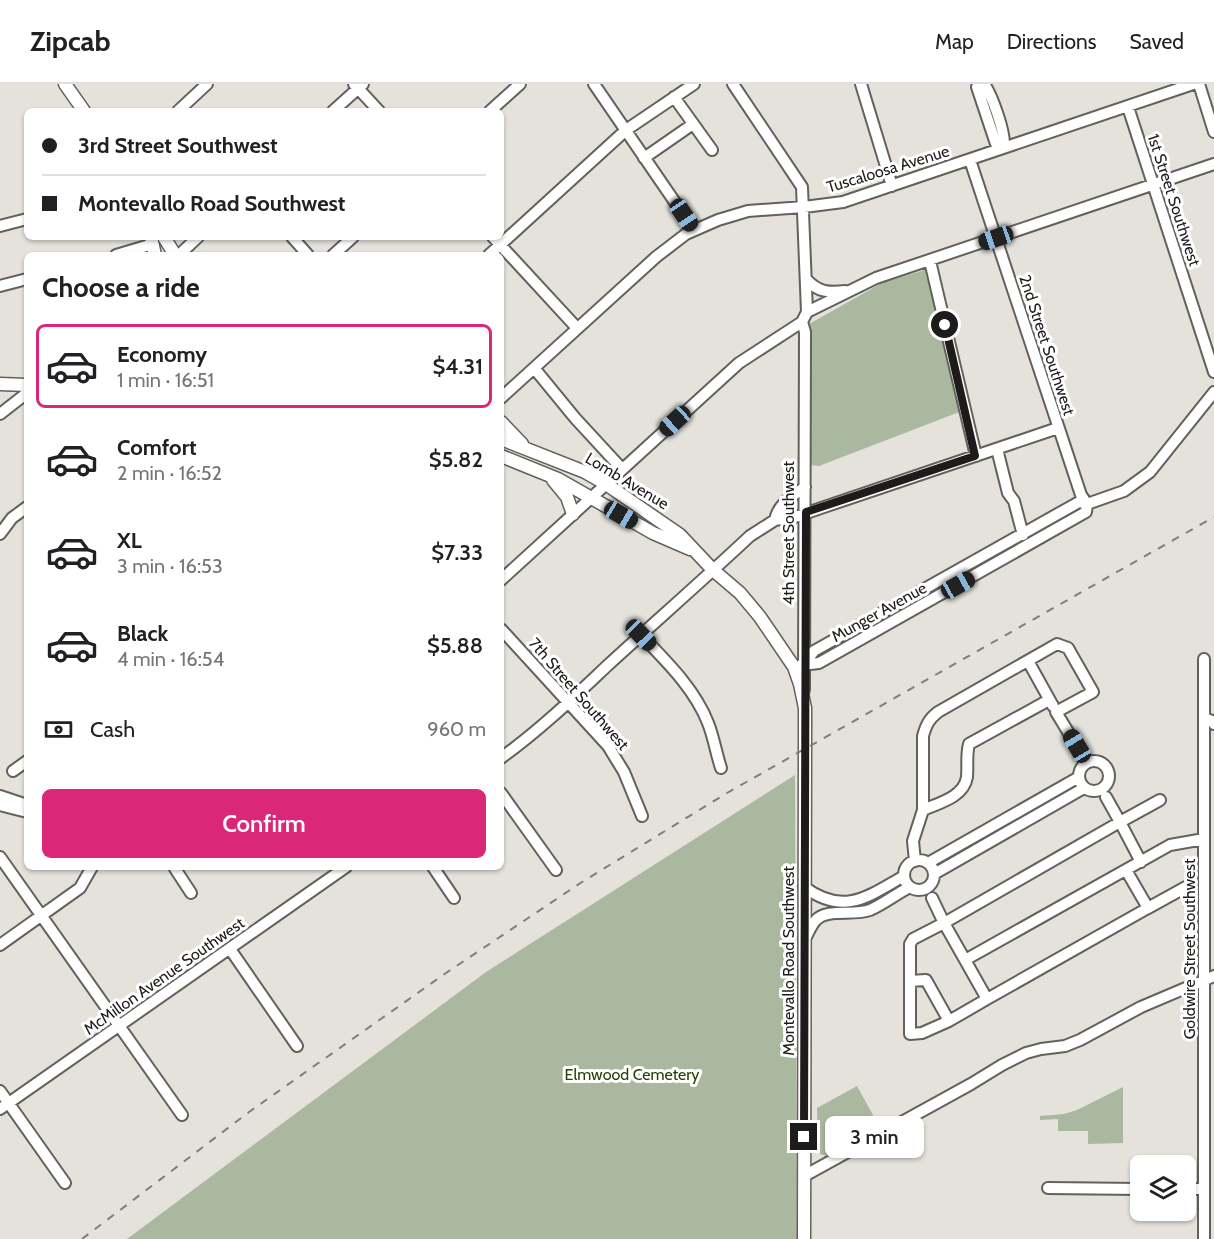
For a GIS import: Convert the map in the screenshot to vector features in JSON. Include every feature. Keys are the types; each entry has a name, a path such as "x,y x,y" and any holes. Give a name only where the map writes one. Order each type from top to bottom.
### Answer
{"main road":[{"path":"64,84 82,108"},
{"path":"0,384 24,384"},
{"path":"504,425 527,448"},
{"name":"Lomb Avenue","path":"504,440 585,472 606,484 680,535 693,551 740,593 799,666 805,708 805,745"},
{"name":"Lomb Avenue","path":"504,457 545,473 653,532 693,551"},
{"path":"545,473 562,489 571,504 573,514"},
{"name":"Montevallo Road Southwest","path":"804,1239 805,745"}],"street":[{"path":"181,108 207,84"},
{"path":"493,108 520,84"},
{"path":"594,84 694,230"},
{"path":"504,235 626,130 694,84"},
{"name":"4th Street Southwest","path":"733,84 802,187 807,280 805,317 806,512 799,666"},
{"path":"861,84 892,186"},
{"path":"979,84 977,87 996,144 1003,148 1004,137 994,105 984,84"},
{"name":"Tuscaloosa Avenue","path":"504,395 656,257 694,230 748,210 843,202 1193,84"},
{"path":"1199,84 1214,132"},
{"path":"336,108 359,86 377,108"},
{"path":"675,97 712,150"},
{"name":"1st Street Southwest","path":"1128,107 1214,372"},
{"path":"644,158 693,124"},
{"name":"2nd Street Southwest","path":"970,160 1058,428 1087,504"},
{"path":"504,577 739,363 805,317 876,278 1214,164"},
{"path":"0,226 24,220"},
{"path":"180,252 194,240"},
{"path":"295,240 305,252"},
{"path":"336,252 350,240"},
{"path":"497,241 578,328"},
{"path":"127,252 153,245"},
{"path":"930,261 975,456"},
{"path":"0,286 24,280"},
{"path":"807,280 818,290 825,292 834,293 854,289"},
{"path":"534,368 575,418 622,469"},
{"name":"Munger Avenue","path":"799,666 814,651 1079,502 1087,504 1124,491 1150,472 1214,392"},
{"path":"0,414 24,395"},
{"path":"504,756 569,703 750,536 775,520 798,516 1058,428"},
{"path":"997,449 1008,493 1014,501 1023,535"},
{"path":"775,520 786,501 805,488"},
{"name":"Munger Avenue","path":"799,666 819,663 996,564 1086,512 1087,504"},
{"path":"0,534 12,518 24,509"},
{"path":"990,554 996,564"},
{"path":"896,606 902,616"},
{"name":"7th Street Southwest","path":"504,632 619,762 642,816"},
{"path":"641,635 668,663 701,708 710,729 721,768"},
{"path":"915,861 913,842 922,810 923,736 930,719 938,712 1057,644 1068,648 1093,692 1056,712"},
{"name":"Goldwire Street Southwest","path":"1204,659 1211,718 1204,839 1209,871 1209,1106 1204,1189 1204,1239"},
{"path":"1028,661 1087,763"},
{"path":"922,810 957,794 964,787 967,778 969,744 1049,700"},
{"path":"1084,788 1079,777 1080,770 1087,763 1096,761 1105,766 1109,775 1103,791 1141,862"},
{"path":"13,771 24,763"},
{"path":"928,863 1079,777"},
{"path":"926,888 934,874 1084,788 1103,791"},
{"path":"0,796 24,804"},
{"path":"504,796 556,870"},
{"path":"1160,801 913,939 910,945 910,1034 922,1033 949,1021 1186,887"},
{"path":"0,805 24,811"},
{"path":"965,960 1170,845 1204,839"},
{"path":"0,857 182,1115"},
{"path":"804,887 827,901 858,900 904,876 907,867 915,861 928,863 934,874"},
{"path":"76,890 81,870"},
{"path":"0,945 80,888 90,870"},
{"path":"176,870 191,893"},
{"name":"McMillon Avenue Southwest","path":"4,1106 342,870"},
{"path":"435,870 454,898"},
{"path":"1126,870 1148,908"},
{"path":"904,876 910,887"},
{"path":"804,940 814,921 820,916 849,914 872,909 910,887 926,888"},
{"path":"926,888 987,999"},
{"path":"230,949 297,1046"},
{"path":"804,1176 1026,1053 1065,1046 1080,1040 1141,1007 1209,978"},
{"path":"910,981 926,980 949,1021"},
{"path":"0,1091 4,1106 65,1183"},
{"path":"1048,1188 1130,1189"},
{"path":"1196,1189 1204,1189"}],"green space":[{"path":"928,269 962,411 819,466 811,465 809,324 882,283"},
{"name":"Elmwood Cemetery","path":"795,775 797,1239 127,1239 486,972"},
{"path":"857,1086 879,1126 831,1154 821,1154 818,1152 817,1108"},
{"path":"1123,1087 1123,1143 1088,1144 1088,1131 1058,1131 1058,1119 1040,1120 1040,1116 1064,1114 1077,1110"}],"railway":[{"path":"82,1239 249,1112 446,973 582,882 727,793 1214,517"}],"route":[{"path":"804,1137 806,512 975,456 945,325"}]}
